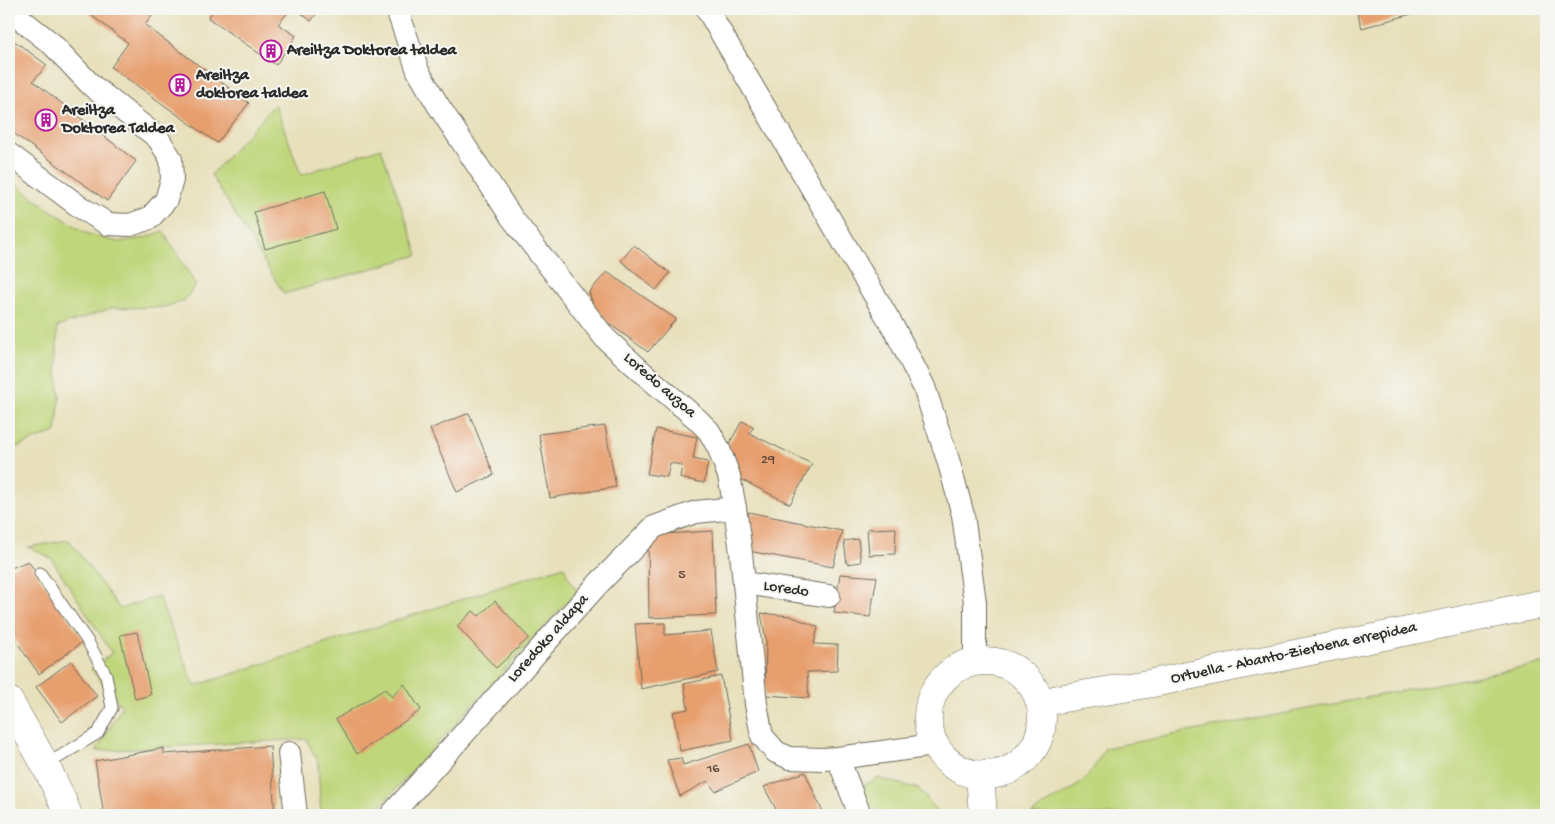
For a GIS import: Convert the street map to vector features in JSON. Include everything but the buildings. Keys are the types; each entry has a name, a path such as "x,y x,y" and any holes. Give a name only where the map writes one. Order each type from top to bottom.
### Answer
{"street":[{"name":"Loredo auzoa","path":"397,9 418,71 512,218 605,338 709,431 720,449 729,476 735,508 756,704 762,736 776,752 790,758 838,758 934,745"},
{"path":"707,9 896,332 924,387 949,463 963,515 975,602 975,661"},
{"path":"9,10 52,44 91,85 158,138 171,159 172,180 166,200 150,218 130,226 108,224 80,207 9,154"},
{"name":"Loredoko aldapa","path":"390,815 599,583 654,527 696,512 735,508"},
{"name":"Loredo","path":"744,584 828,596"},
{"name":"Ortuella - Abanto-Zierbena errepidea","path":"1041,704 1058,699 1153,683 1546,603"},
{"path":"975,661 996,662 1016,670 1036,690 1041,704 1043,722 1038,740 1029,755 1015,767 998,774 980,775 966,772 953,766 942,757 934,745 928,728 928,710 933,693 944,678 958,667 975,661"},
{"path":"9,701 46,765 68,815"},
{"path":"289,753 296,815"},
{"path":"838,758 860,815"},
{"path":"980,775 983,815"}],"lane":[{"path":"40,573 97,658 106,675 112,708 98,732 46,765"}],"green space":[{"path":"275,104 301,175 381,148 418,255 284,294 211,175"},
{"path":"9,179 49,209 86,233 117,242 145,238 163,231 196,285 184,301 164,307 112,308 57,327 57,372 60,396 56,432 9,450"},
{"path":"69,540 120,609 158,596 195,686 564,566 577,591 372,815 321,815 318,762 306,739 96,751 122,707 91,669 112,653 51,558 28,547"},
{"path":"1546,663 1546,815 1031,815 1084,780 1105,748"},
{"path":"878,778 919,789 940,815 866,815 859,788"}],"place":[{"name":"Areiltza Doktorea taldea","path":"271,51"},
{"name":"Areiltza doktorea taldea","path":"180,85"},
{"name":"Areiltza Doktorea Taldea","path":"46,120"}]}
